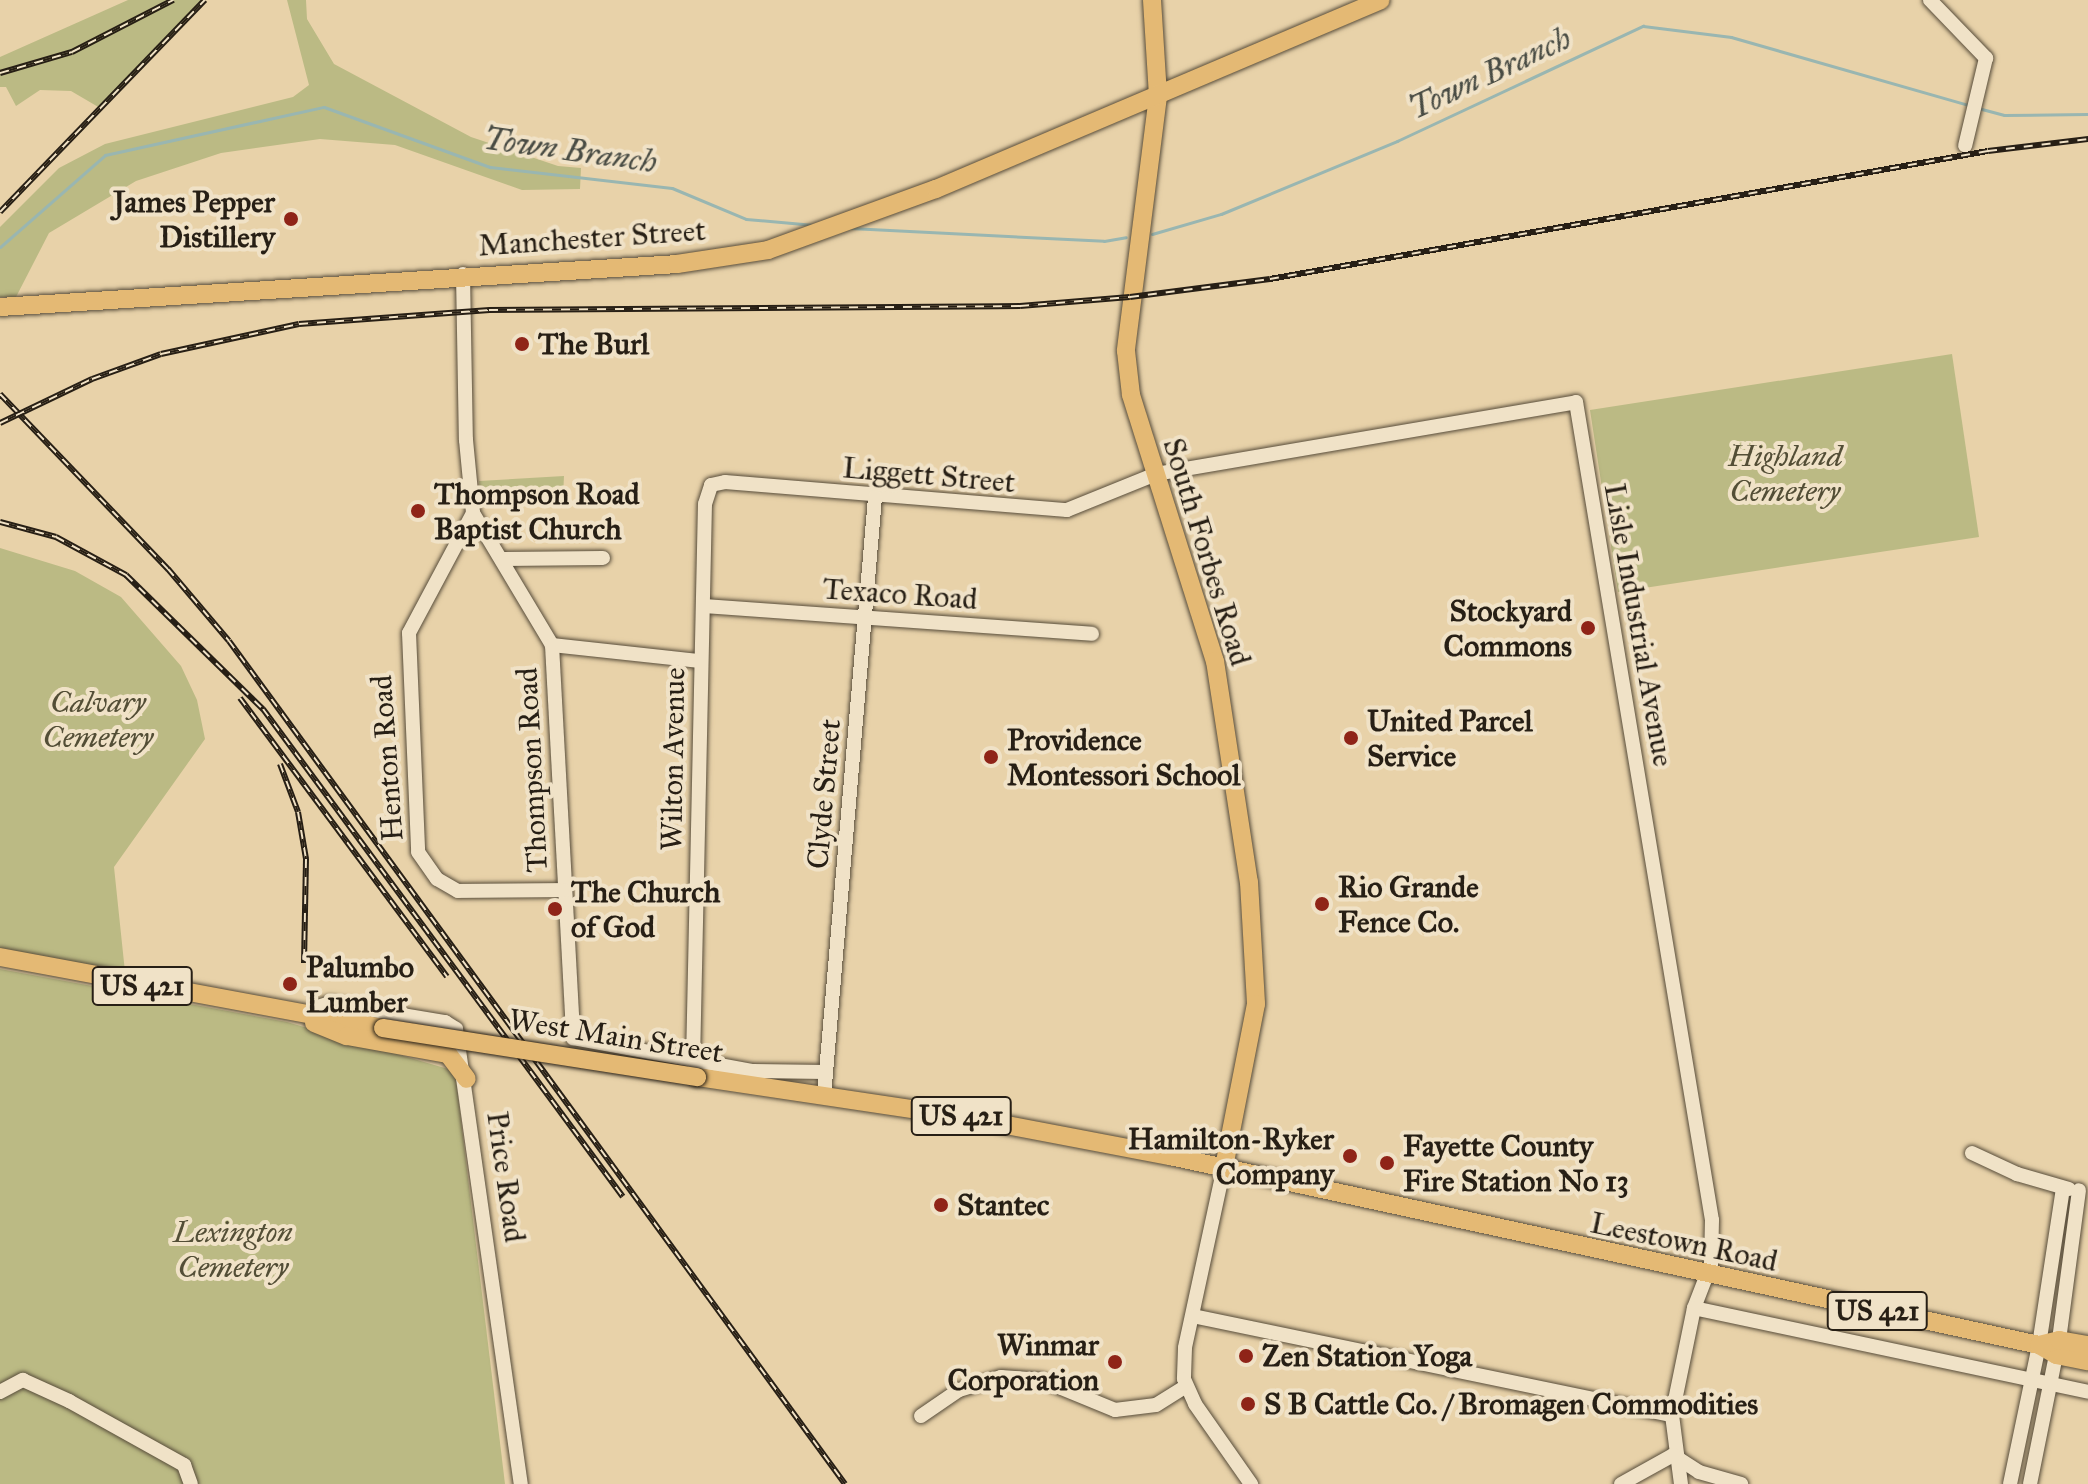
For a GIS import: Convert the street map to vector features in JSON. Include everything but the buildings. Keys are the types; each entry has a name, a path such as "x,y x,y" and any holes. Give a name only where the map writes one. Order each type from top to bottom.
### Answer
{"main road":[{"name":"South Forbes Road","path":"1152,0 1158,96 1126,351 1131,395 1215,661 1256,948 1256,1004 1224,1167"},
{"name":"Manchester Street","path":"0,307 463,274 677,264 792,243 1158,96 1381,0"},
{"name":"West Main Street","path":"0,957 383,1028 695,1070 824,1096 980,1119 1224,1167"},
{"path":"285,1012 335,1033 448,1054 467,1079"},
{"name":"Leestown Road","path":"1224,1167 1706,1276 2057,1348 2088,1361"},
{"name":"Leestown Road","path":"2057,1348 2088,1345"}],"street":[{"path":"1930,0 1986,58 1965,146"},
{"name":"Thompson Road","path":"463,274 466,445 473,513 504,559 552,645 571,1033 577,1043 695,1070"},
{"name":"Lisle Industrial Avenue","path":"1156,474 1576,402 1704,1154 1712,1248 1706,1276"},
{"name":"Liggett Street","path":"705,504 708,488 725,482 1058,511 1087,506 1156,474"},
{"name":"Clyde Street","path":"824,1096 875,497"},
{"name":"Wilton Avenue","path":"695,1070 705,504"},
{"name":"Henton Road","path":"473,513 409,633 418,852 437,879 458,891 564,890"},
{"path":"504,559 603,558"},
{"name":"Texaco Road","path":"704,606 1092,634"},
{"path":"552,645 700,661"},
{"name":"Price Road","path":"317,1017 318,1007 330,1003 445,1022 458,1035 467,1079 521,1484"},
{"path":"695,1070 826,1072"},
{"path":"1972,1153 2017,1174 2084,1191 2051,1385 2030,1484"},
{"path":"1224,1167 1183,1365 1186,1386 1251,1484"},
{"path":"2010,1484 2039,1345 2063,1188"},
{"path":"1681,1484 1672,1415 1694,1308 1706,1276"},
{"path":"1694,1308 2088,1392"},
{"path":"1193,1316 1672,1415"},
{"path":"921,1416 959,1390 1001,1377 1042,1380 1115,1410 1156,1405 1186,1386"},
{"path":"0,1392 23,1380 69,1401 184,1465 191,1484"},
{"path":"1621,1484 1655,1461 1678,1457 1699,1472 1741,1484"}],"green space":[{"path":"128,0 205,0 100,108 71,91 40,90 16,106 6,87 0,87 0,57"},
{"path":"287,0 306,0 307,19 334,64 471,137 558,166 581,168 580,189 522,190 395,145 320,139 221,153 136,181 49,233 16,297 0,297 0,227 59,168 105,144 293,97 309,85"},
{"name":"Highland Cemetery","path":"1952,354 1979,537 1618,592 1590,410"},
{"path":"564,476 563,497 481,502 479,481"},
{"name":"Calvary Cemetery","path":"0,548 75,571 121,597 181,666 197,700 205,739 114,867 125,972 0,949"},
{"name":"Lexington Cemetery","path":"0,969 287,1022 455,1071 505,1484 0,1484"}],"waterway":[{"name":"Town Branch","path":"1152,234 1221,214 1397,141 1643,26 1731,37 1971,106"},
{"name":"Town Branch","path":"0,247 105,155 324,107 490,167 672,188 746,219 814,225"},
{"name":"Town Branch","path":"1978,108 2004,115 2088,114"},
{"name":"Town Branch","path":"850,228 1104,241 1126,237"}],"railway":[{"path":"0,73 72,52 173,0"},
{"path":"0,212 205,0"},
{"path":"0,423 92,379 161,354 299,324 489,310 1020,306 1130,297 1270,279 1988,151 2088,139"},
{"path":"0,394 168,569 229,641 845,1484"},
{"path":"0,522 56,537 126,575 263,709 623,1197"},
{"path":"240,698 447,977"},
{"path":"280,764 298,812 306,859 304,963"}],"place":[{"name":"James Pepper Distillery","path":"291,219"},
{"name":"The Burl","path":"522,344"},
{"name":"Thompson Road Baptist Church","path":"418,511"},
{"name":"Stockyard Commons","path":"1588,628"},
{"name":"United Parcel Service","path":"1351,738"},
{"name":"Providence Montessori School","path":"991,757"},
{"name":"Rio Grande Fence Co.","path":"1322,904"},
{"name":"The Church of God","path":"555,909"},
{"name":"Palumbo Lumber","path":"290,984"},
{"name":"Hamilton-Ryker Company","path":"1350,1156"},
{"name":"Fayette County Fire Station No 13","path":"1387,1163"},
{"name":"Stantec","path":"941,1205"},
{"name":"Zen Station Yoga","path":"1246,1356"},
{"name":"Winmar Corporation","path":"1115,1362"},
{"name":"S B Cattle Co. / Bromagen Commodities","path":"1248,1404"}]}
